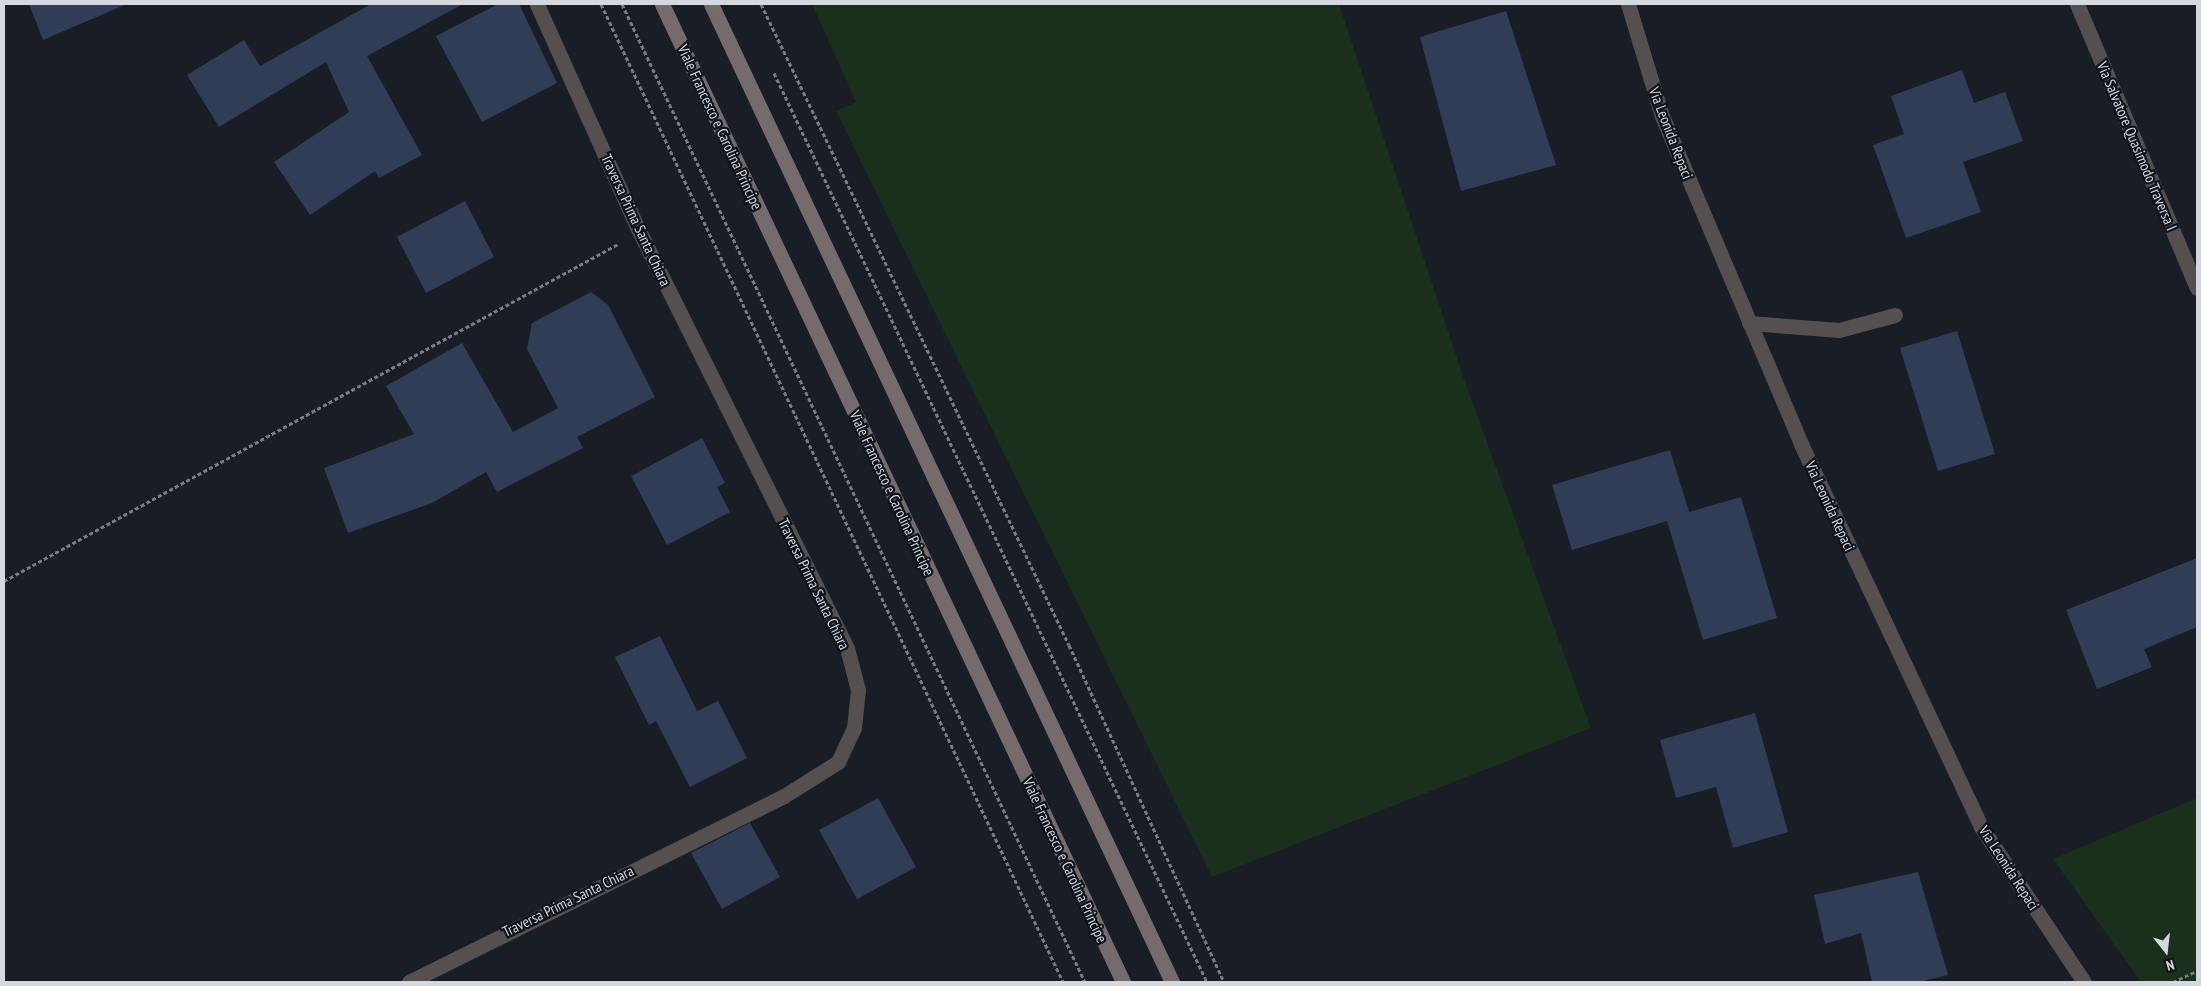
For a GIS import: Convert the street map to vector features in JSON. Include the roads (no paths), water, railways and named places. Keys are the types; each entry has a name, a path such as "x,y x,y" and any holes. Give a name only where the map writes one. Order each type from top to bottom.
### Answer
{"street":[{"name":"Traversa Prima Santa Chiara","path":"409,982 784,796 838,762 854,728 858,690 847,648 638,229 536,4"},
{"name":"Viale Francesco e Carolina Principe","path":"662,4 1123,982"},
{"path":"712,4 1172,982"},
{"name":"Via Leonida Repaci","path":"1628,4 1662,116 1801,444 1981,827 2084,982"},
{"name":"Via Salvatore Quasimodo Traversa I","path":"2077,4 2197,288"},
{"path":"1749,323 1839,330 1894,315"}]}
